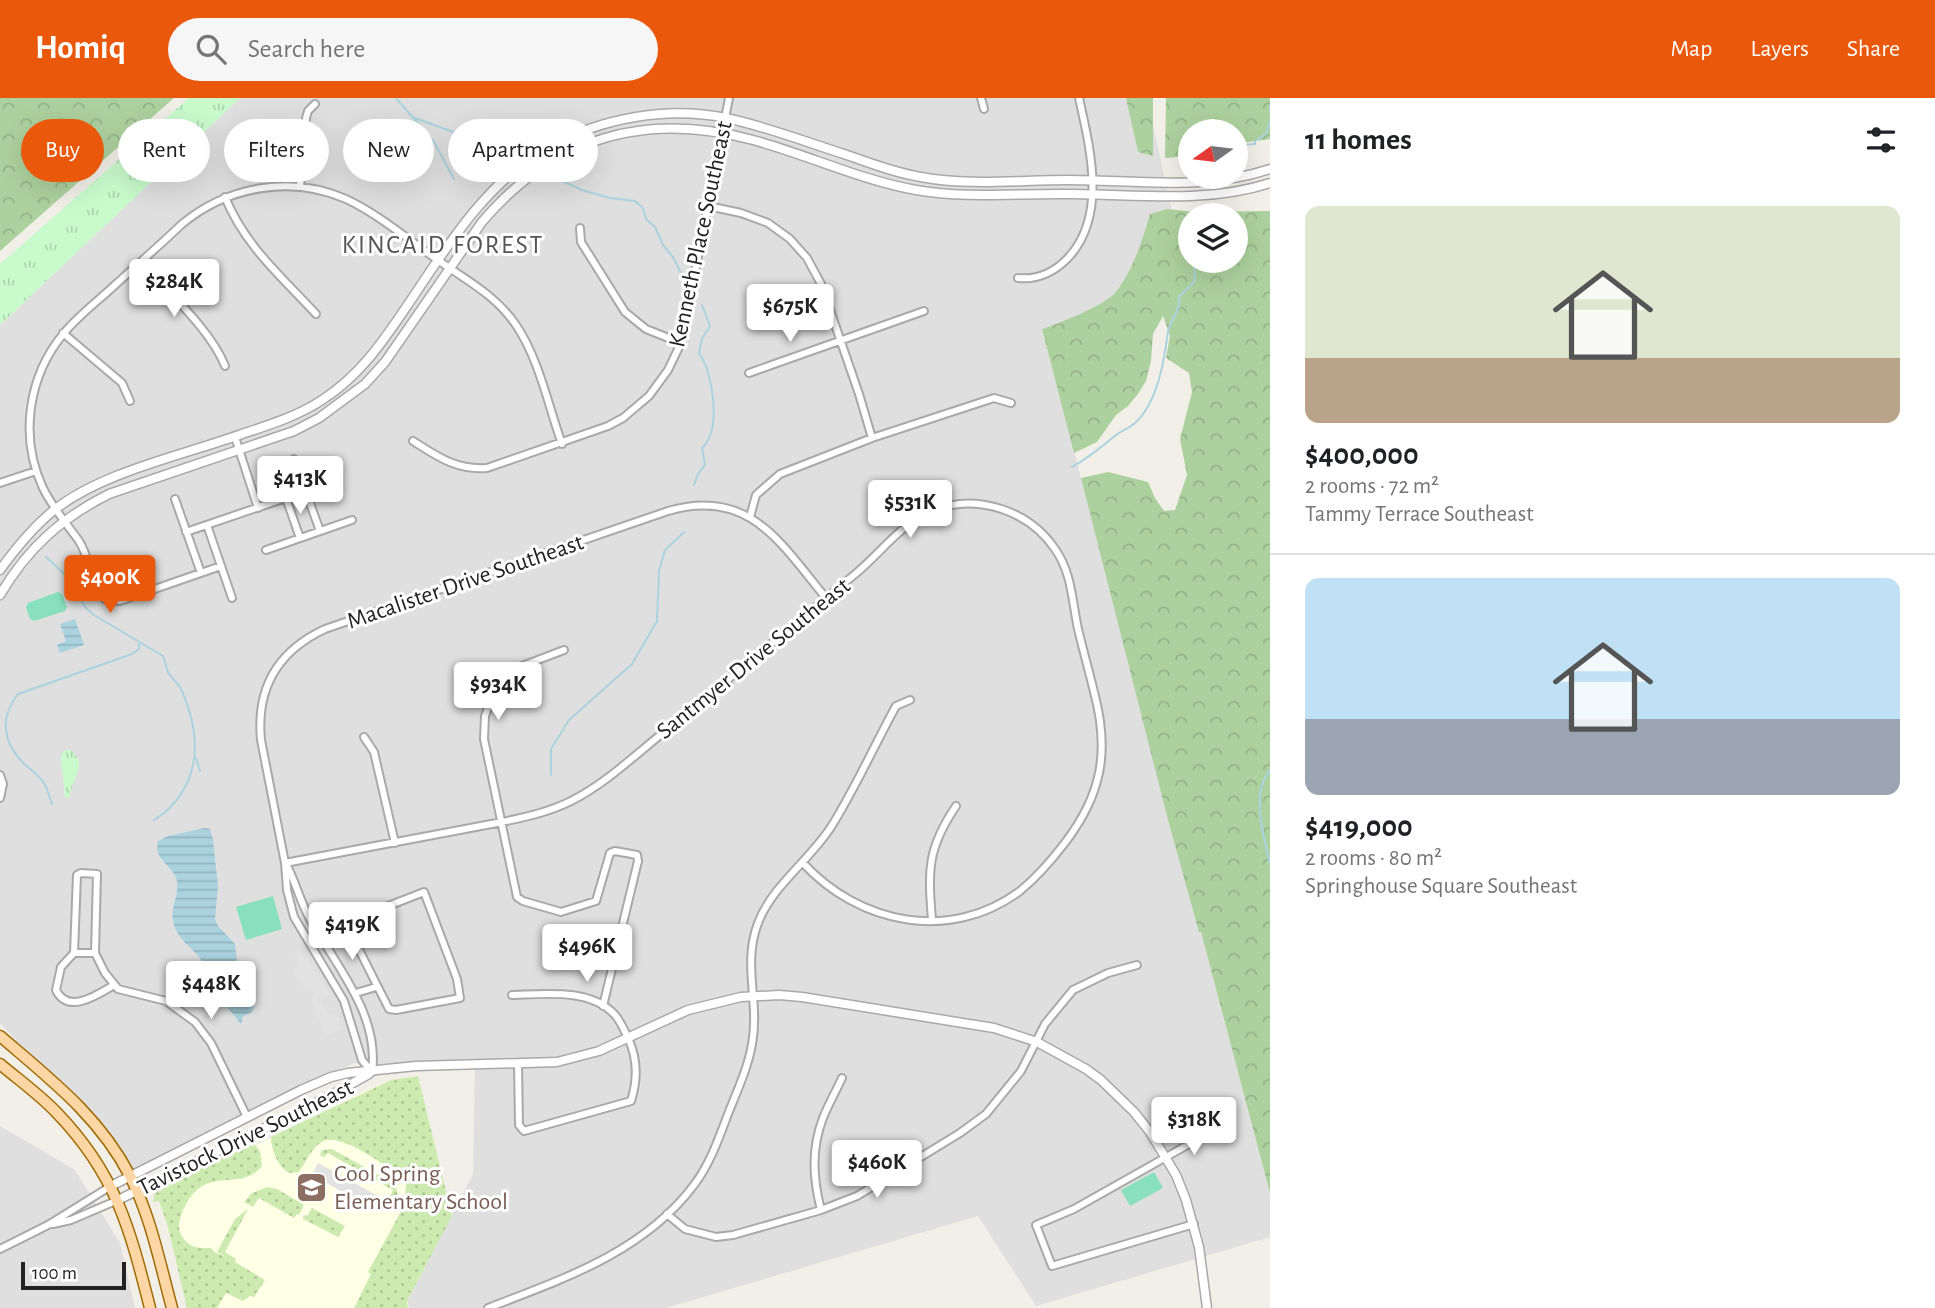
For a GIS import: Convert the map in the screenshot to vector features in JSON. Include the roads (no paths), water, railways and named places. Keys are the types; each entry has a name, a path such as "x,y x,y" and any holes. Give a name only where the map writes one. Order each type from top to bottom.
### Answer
{"main road":[{"path":"0,1036 78,1104 108,1140 137,1191 153,1234 172,1308"},
{"path":"0,1064 54,1111 82,1140 111,1186 133,1241 150,1308"}],"street":[{"name":"Kenneth Place Southeast","path":"413,441 450,465 477,469 497,466 608,426 637,407 660,383 681,343 729,98"},
{"path":"981,98 984,108"},
{"path":"1018,278 1031,279 1048,274 1072,254 1088,221 1091,152 1079,98"},
{"path":"300,187 306,118 308,111 315,104"},
{"path":"0,570 23,539 55,509 101,483 309,408 346,383 377,351 470,215 497,185 523,164 557,143 601,125 644,116 684,114 725,118 902,173 923,178 965,181 1216,180 1270,169"},
{"path":"0,594 25,556 85,506 108,494 293,431 313,422 345,401 385,362 499,202 543,165 568,151 620,134 647,129 677,128 722,132 914,190 966,195 1210,194 1242,191 1270,183"},
{"path":"221,566 120,601 110,601 102,595 85,550 46,495 36,471 30,437 32,397 46,359 63,334 190,218 225,197 265,187 300,187 331,194 354,203 485,291 516,325 530,353 562,444"},
{"path":"225,197 248,241 316,314"},
{"path":"708,206 755,217 768,223 790,239 815,271 841,340 872,438"},
{"path":"580,228 580,242 625,312 646,329 681,343"},
{"path":"141,262 208,337 220,352 225,366"},
{"path":"749,373 924,311"},
{"path":"63,334 121,383 130,401"},
{"path":"750,517 756,495 780,474 872,438 994,398 1010,403"},
{"path":"234,437 258,508"},
{"path":"294,459 320,531"},
{"path":"0,483 36,471"},
{"path":"186,532 306,492"},
{"path":"286,498 300,538"},
{"path":"175,499 201,573"},
{"name":"Santmyer Drive Southeast","path":"285,863 502,822 553,809 594,787 863,567 909,523 936,509 951,506 979,505 1017,515 1048,540 1068,574 1077,626 1102,727 1102,756 1091,799 1073,833 1036,877 1019,891 976,913 952,918 903,919 869,910 837,893 819,880 803,863"},
{"name":"Macalister Drive Southeast","path":"372,1072 362,1060 344,1001 295,917 287,890 285,863 261,740 260,722 262,702 269,680 282,660 300,643 325,629 677,508 720,506 744,513 772,534 826,598"},
{"path":"266,550 352,520"},
{"path":"206,525 232,598"},
{"path":"564,650 515,670 499,685 488,705 484,739 517,897 561,912 596,901 610,853 615,851 637,855 638,861 603,1006"},
{"path":"488,1308 582,1272 609,1258 667,1214 695,1183 707,1163 744,1074 754,1033 749,956 756,927 768,901 831,827 896,706 910,700"},
{"path":"364,737 374,752 395,843"},
{"path":"0,775 3,784 0,797"},
{"path":"932,920 928,875 930,861 940,833 957,806"},
{"name":"Macalister Drive Southeast","path":"285,863 316,930 356,993 374,1058 372,1072"},
{"path":"74,953 77,875 97,874 95,953 114,985 123,991 166,1001 188,1016 211,1043 247,1116"},
{"path":"316,930 342,916 383,908 424,892 457,979 460,998 392,1011 386,1007 342,916"},
{"path":"95,953 74,953 64,962 56,990 62,999 72,1003 114,985"},
{"path":"667,1214 685,1229 716,1237 733,1235 821,1210 857,1196 986,1114 1021,1072 1056,1007 1073,990 1108,973 1137,965"},
{"path":"356,993 376,987"},
{"path":"512,995 583,997 603,1006 613,1012 628,1038 637,1064 631,1101 524,1131 519,1125 518,1064"},
{"name":"Tavistock Drive Southeast","path":"111,1186 247,1116 331,1077 416,1066 557,1062 578,1057 697,1007 721,1000 753,996 802,997 995,1028 1037,1042 1070,1059 1101,1080 1134,1112 1167,1157 1176,1175 1194,1224 1208,1308"},
{"name":"Tavistock Drive Southeast","path":"118,1200 328,1097 372,1072"},
{"path":"821,1210 814,1182 815,1148 824,1116 842,1078"},
{"path":"1194,1224 1052,1266 1035,1225 1074,1209 1207,1134"},
{"path":"0,1249 48,1225 111,1186"},
{"path":"48,1225 71,1220 118,1200"}],"water":[{"path":"75,619 84,645 60,653 57,645 66,641 60,624"},
{"path":"210,829 213,840 218,886 215,919 235,944 243,991 254,1006 252,1012 243,1016 241,1024 219,997 215,996 201,959 182,940 175,928 172,916 177,889 176,878 160,857 157,847 158,841 168,836"}],"waterway":[{"path":"396,98 434,142 448,168"},
{"path":"1270,106 1270,112"},
{"path":"412,117 448,130"},
{"path":"1248,145 1255,144 1255,141 1266,134 1270,122"},
{"path":"565,182 610,198 635,201 643,208 646,219 655,227 681,273"},
{"path":"1072,467 1135,423 1143,414 1159,380 1169,327 1178,307 1179,297 1195,281 1195,273"},
{"path":"694,485 705,465 702,448 708,440 714,415 708,373 699,353 702,339 710,326 702,305"},
{"path":"551,775 551,749 569,720 632,664 657,621 659,571 665,550 684,532"},
{"path":"46,557 70,579 85,607 94,615 163,656 168,672 186,700 195,745 192,768 179,797 166,812 154,820"},
{"path":"52,804 44,783 16,755 7,738 6,720 12,703 18,694 132,654 139,649 139,644"},
{"path":"196,758 200,771"},
{"path":"1270,770 1264,780 1260,803 1260,816 1270,864"}],"place":[{"name":"Cool Spring Elementary School","path":"311,1187"}],"district":[{"name":"KINCAID FOREST","path":"443,244"}]}
